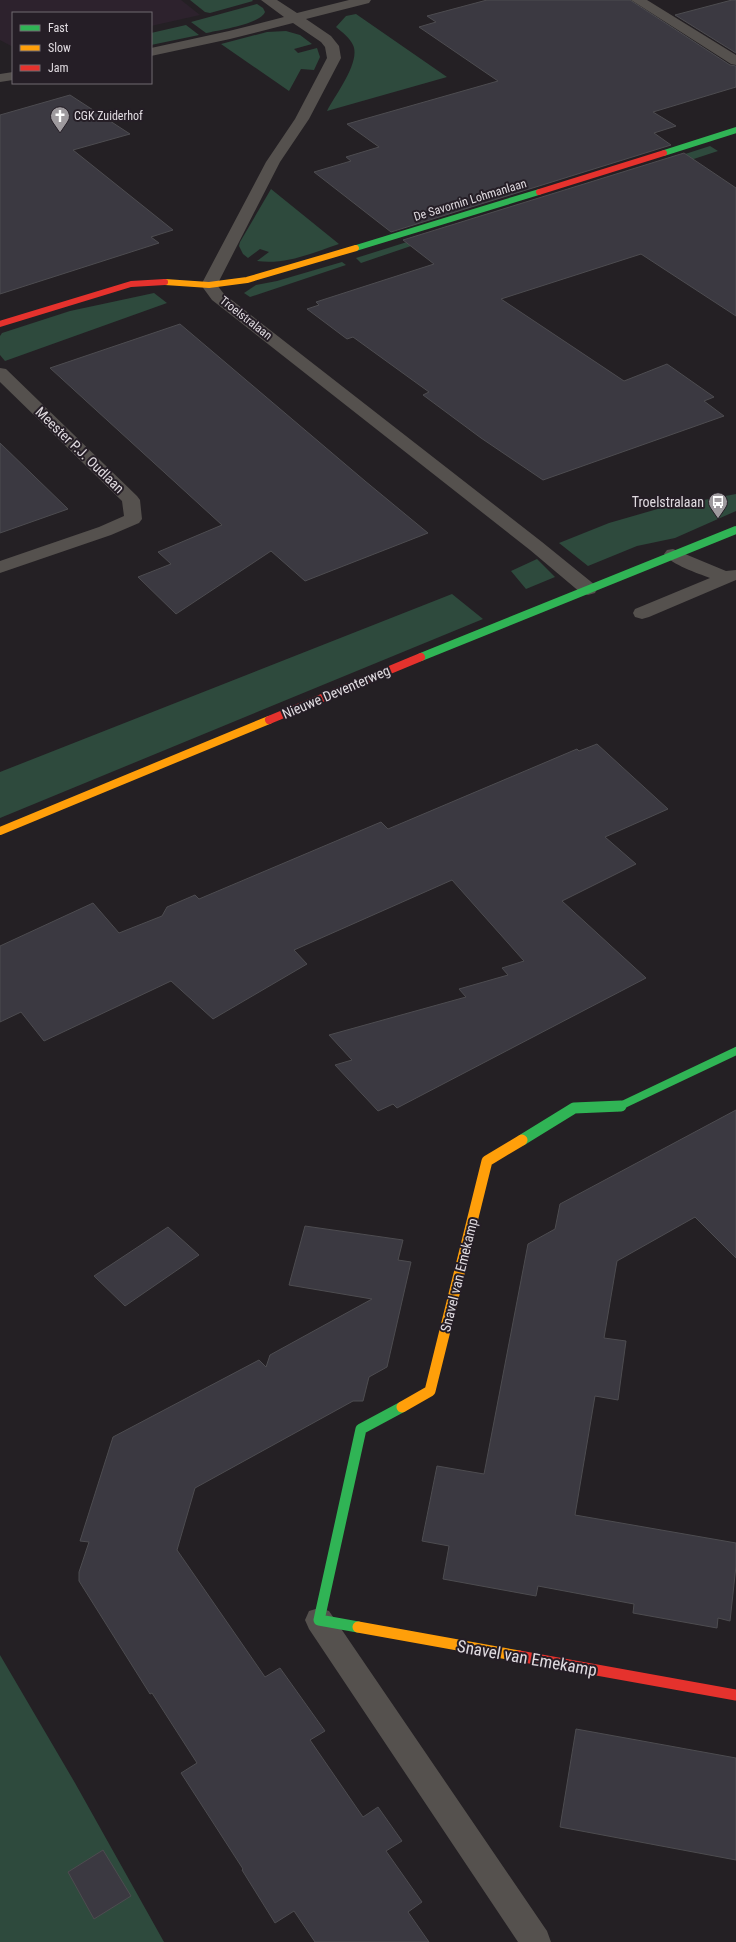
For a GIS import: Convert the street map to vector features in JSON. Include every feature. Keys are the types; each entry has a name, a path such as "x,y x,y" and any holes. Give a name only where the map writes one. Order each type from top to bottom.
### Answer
{"street":[{"path":"268,0 296,18"},
{"path":"152,52 296,18 364,0"},
{"path":"638,0 736,61"},
{"name":"Troelstralaan","path":"296,18 326,39 332,46 334,58 302,119 273,162 209,285 218,297 536,546 588,590"},
{"path":"0,78 12,76"},
{"name":"De Savornin Lohmanlaan","path":"209,285 247,280 374,243 736,130"},
{"path":"0,324 131,284 168,282 209,285"},
{"name":"Meester P.J. Oudlaan","path":"0,373 131,500 133,519 105,531 0,567"},
{"name":"Nieuwe Deventerweg","path":"0,831 673,554 736,530"},
{"path":"673,554 697,567 731,576"},
{"path":"642,613 731,576"},
{"name":"Snavel van Emekamp","path":"736,1051 618,1107 574,1108 487,1161 430,1392 361,1429 319,1620 736,1695"},
{"path":"319,1620 536,1942"}],"shaded area":[{"path":"0,0 181,0 200,15 152,26 152,12 12,12 12,46 0,40"}],"green space":[{"path":"190,0 253,1 210,13 205,12"},
{"path":"257,4 263,8 265,12 262,16 256,20 238,26 206,33 191,22"},
{"path":"356,14 447,77 327,111 346,78 355,52 350,40 336,27 346,16"},
{"path":"186,25 199,35 152,45 152,33"},
{"path":"286,31 300,35 312,44 294,49 298,53 317,48 320,57 314,70 301,69 289,91 221,44 267,32"},
{"path":"710,146 718,151 639,177 629,172"},
{"path":"271,189 339,244 289,260 268,262 257,261 269,252 260,249 248,258 243,254 239,246 240,242"},
{"path":"407,242 411,246 361,263 356,258"},
{"path":"342,262 346,265 250,297 244,293 256,285 277,281"},
{"path":"154,293 167,303 5,361 0,355 0,336 2,333 70,311"},
{"path":"736,494 736,511 675,538 637,546 588,566 559,543 609,523 661,508"},
{"path":"537,559 555,577 526,589 511,571"},
{"path":"452,594 483,619 0,818 0,772"},
{"path":"0,1655 75,1783 164,1942 0,1942"}],"building":[{"path":"487,0 630,0 730,65 736,66 736,87 653,112 676,126 654,133 671,145 391,232 314,172 351,161 346,157 379,147 347,124 498,81 419,27 436,22 427,16"},
{"path":"736,0 736,53 675,15"},
{"path":"70,95 130,134 73,150 173,230 151,237 159,243 0,294 0,115"},
{"path":"684,153 736,188 736,316 641,254 501,299 624,381 667,364 714,397 704,401 724,416 543,480 481,438 423,395 429,392 353,337 347,339 307,309 319,305 316,302 434,264 403,240"},
{"path":"180,324 428,533 305,581 271,551 176,614 138,577 171,564 158,552 222,525 50,368"},
{"path":"0,443 68,509 0,533"},
{"path":"597,744 668,809 605,837 636,864 562,901 646,978 397,1108 393,1104 378,1111 335,1065 352,1060 329,1035 466,997 459,989 508,975 502,968 524,961 452,880 294,950 307,964 213,1019 171,981 44,1041 21,1012 0,1022 0,946 93,903 119,933 162,916 167,907 195,895 199,899 381,822 388,829 577,749 579,751"},
{"path":"736,1110 736,1258 695,1217 617,1261 604,1338 626,1341 618,1400 595,1396 575,1515 736,1543 736,1566 730,1621 718,1618 717,1628 633,1613 634,1604 538,1586 536,1596 443,1579 449,1546 422,1541 437,1466 484,1474 528,1244 555,1229 560,1204"},
{"path":"305,1226 403,1240 398,1260 411,1262 387,1367 369,1377 363,1401 353,1401 195,1488 177,1550 265,1677 280,1668 325,1731 310,1740 363,1817 378,1807 402,1841 386,1851 422,1902 408,1912 429,1942 315,1942 294,1911 275,1923 242,1870 243,1869 181,1773 197,1763 152,1693 150,1694 79,1581 79,1572 89,1542 80,1541 113,1437 259,1360 266,1367 270,1355 372,1299 289,1285"},
{"path":"168,1227 199,1255 125,1306 94,1276"},
{"path":"576,1729 736,1758 736,1860 560,1827"},
{"path":"103,1850 131,1896 94,1919 68,1872"}],"traffic: fast":[{"path":"664,153 736,130"},
{"path":"356,248 539,192"},
{"path":"421,657 736,530"},
{"path":"522,1140 574,1108 618,1107 736,1051"},
{"path":"358,1627 319,1620 361,1429 402,1407"}],"traffic: slow":[{"path":"165,282 209,285 247,280 356,248"},
{"path":"0,831 269,720"},
{"path":"402,1407 430,1391 487,1161 522,1140"},
{"path":"358,1627 519,1656"}],"traffic: jam":[{"path":"539,192 664,153"},
{"path":"0,324 131,284 165,282"},
{"path":"269,720 421,657"},
{"path":"519,1656 736,1695"}],"place":[{"name":"CGK Zuiderhof","path":"60,133"},
{"name":"Troelstralaan","path":"718,519"}]}
